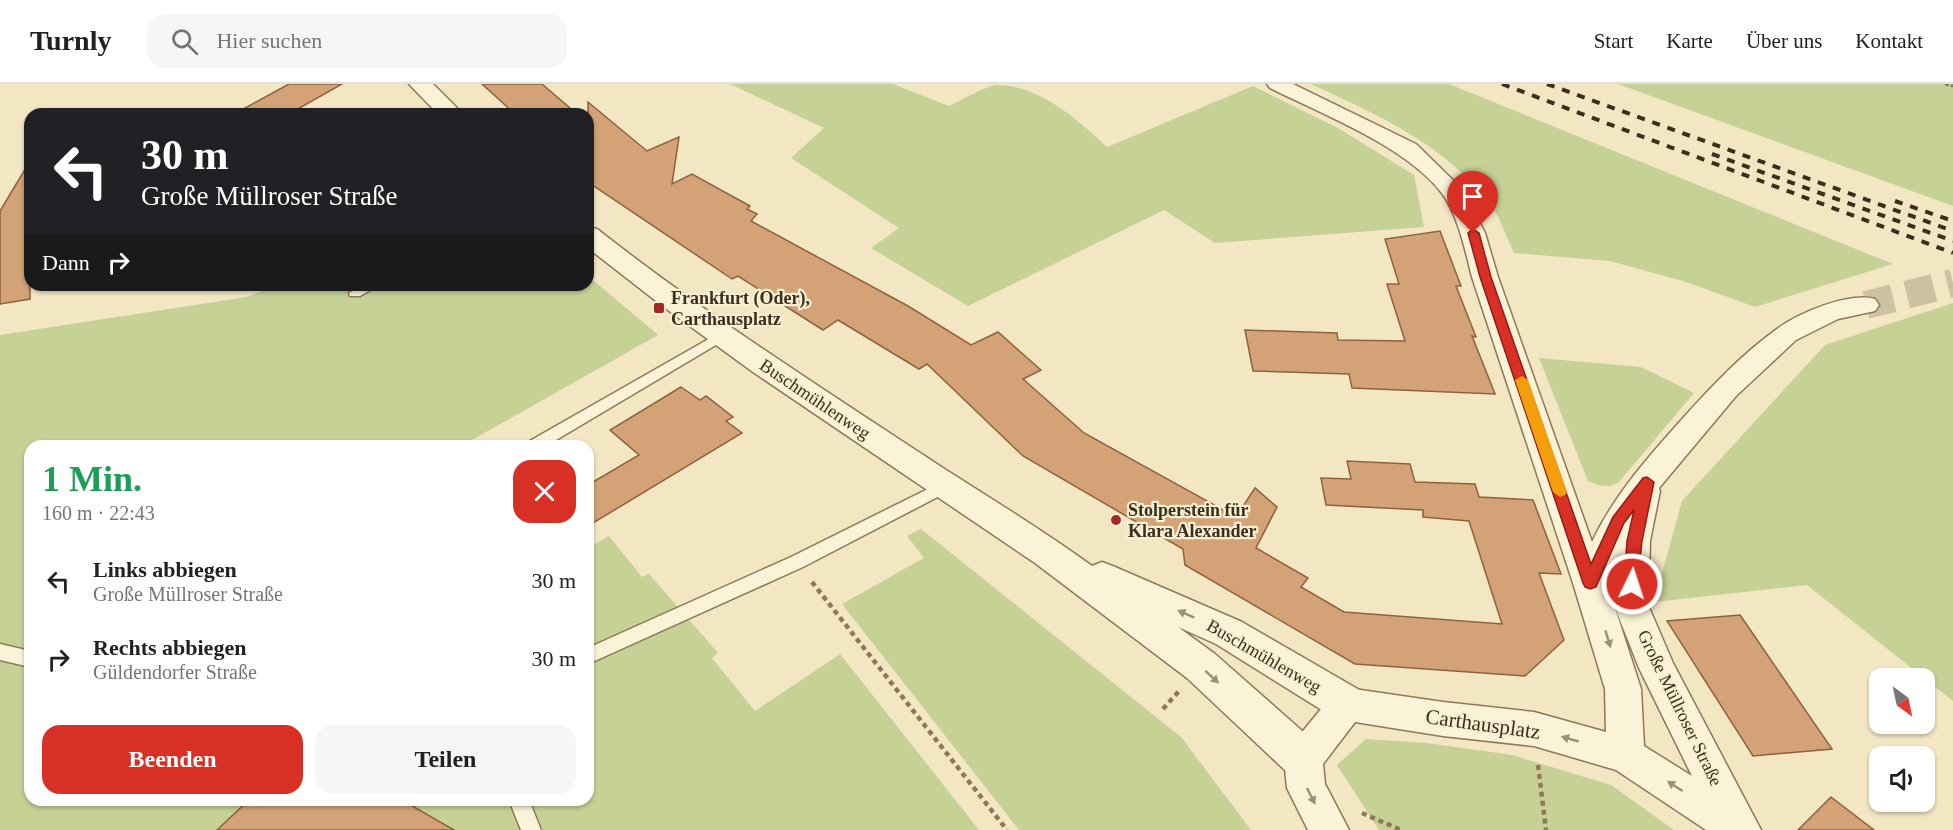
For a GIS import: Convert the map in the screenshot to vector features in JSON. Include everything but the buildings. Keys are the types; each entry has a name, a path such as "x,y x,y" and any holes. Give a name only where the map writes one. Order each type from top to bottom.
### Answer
{"street":[{"path":"420,84 444,108"},
{"path":"1277,84 1356,121 1408,149 1451,189 1473,233 1485,277 1590,583 1623,689 1626,755"},
{"name":"Buschmühlenweg","path":"594,240 649,285 721,336 1048,553 1201,666 1303,759"},
{"name":"Große Müllroser Straße","path":"1590,583 1618,520 1664,459 1726,389 1787,334 1831,312 1866,305"},
{"name":"Große Müllroser Straße","path":"1647,482 1634,541 1630,605 1658,668 1739,828"},
{"name":"Buschmühlenweg","path":"1048,553 1229,633 1347,704"},
{"path":"1329,830 1306,788 1303,759 1347,704"},
{"name":"Carthausplatz","path":"1347,704 1443,719 1534,729 1626,755 1739,828"}],"lane":[{"path":"355,293 360,291"},
{"path":"542,440 721,336"},
{"path":"594,653 796,562 946,486"},
{"path":"0,652 24,658"},
{"path":"521,806 531,830"}],"path":[{"path":"1945,84 1953,86"},
{"path":"796,562 1007,830"},
{"path":"1534,729 1546,830"}],"green space":[{"path":"730,84 893,84 949,106 995,85 1011,86 1042,97 1057,106 1107,147 1253,86 1338,128 1414,175 1424,227 1215,243 1164,210 968,306 871,248 899,228 791,158 824,128"},
{"path":"1311,84 1449,84 1893,264 1755,307 1686,282 1610,261 1514,253 1499,218 1487,199 1448,161 1406,131"},
{"path":"1618,84 1953,84 1953,206"},
{"path":"594,281 658,335 472,440 24,440 24,806 594,806 594,545 609,536 642,577 649,574 718,653 712,658 755,711 840,654 979,830 0,830 0,335 247,297 262,291 594,291"},
{"path":"1953,303 1953,701 1935,687 1935,668 1911,668 1807,585 1654,602 1682,501 1825,345"},
{"path":"1539,358 1641,367 1694,393 1619,482 1611,486 1600,485 1588,481"},
{"path":"921,529 1181,737 1251,830 1019,830 842,604 924,558 907,536"},
{"path":"1366,739 1427,743 1512,755 1611,785 1674,830 1379,830 1337,765"}],"tunnel":[{"path":"1866,305 1953,283"}],"railway":[{"path":"1502,84 1953,253"},
{"path":"1547,84 1953,231"},
{"path":"1712,154 1953,241"},
{"path":"1895,201 1953,221"}],"slow traffic":[{"path":"1522,380 1560,492"}],"place":[{"name":"Frankfurt (Oder), Carthausplatz","path":"659,308"},
{"name":"Stolperstein für Klara Alexander","path":"1116,520"}],"route":[{"path":"1473,233 1485,277 1590,583 1618,520 1647,482 1634,541 1632,584"}]}
